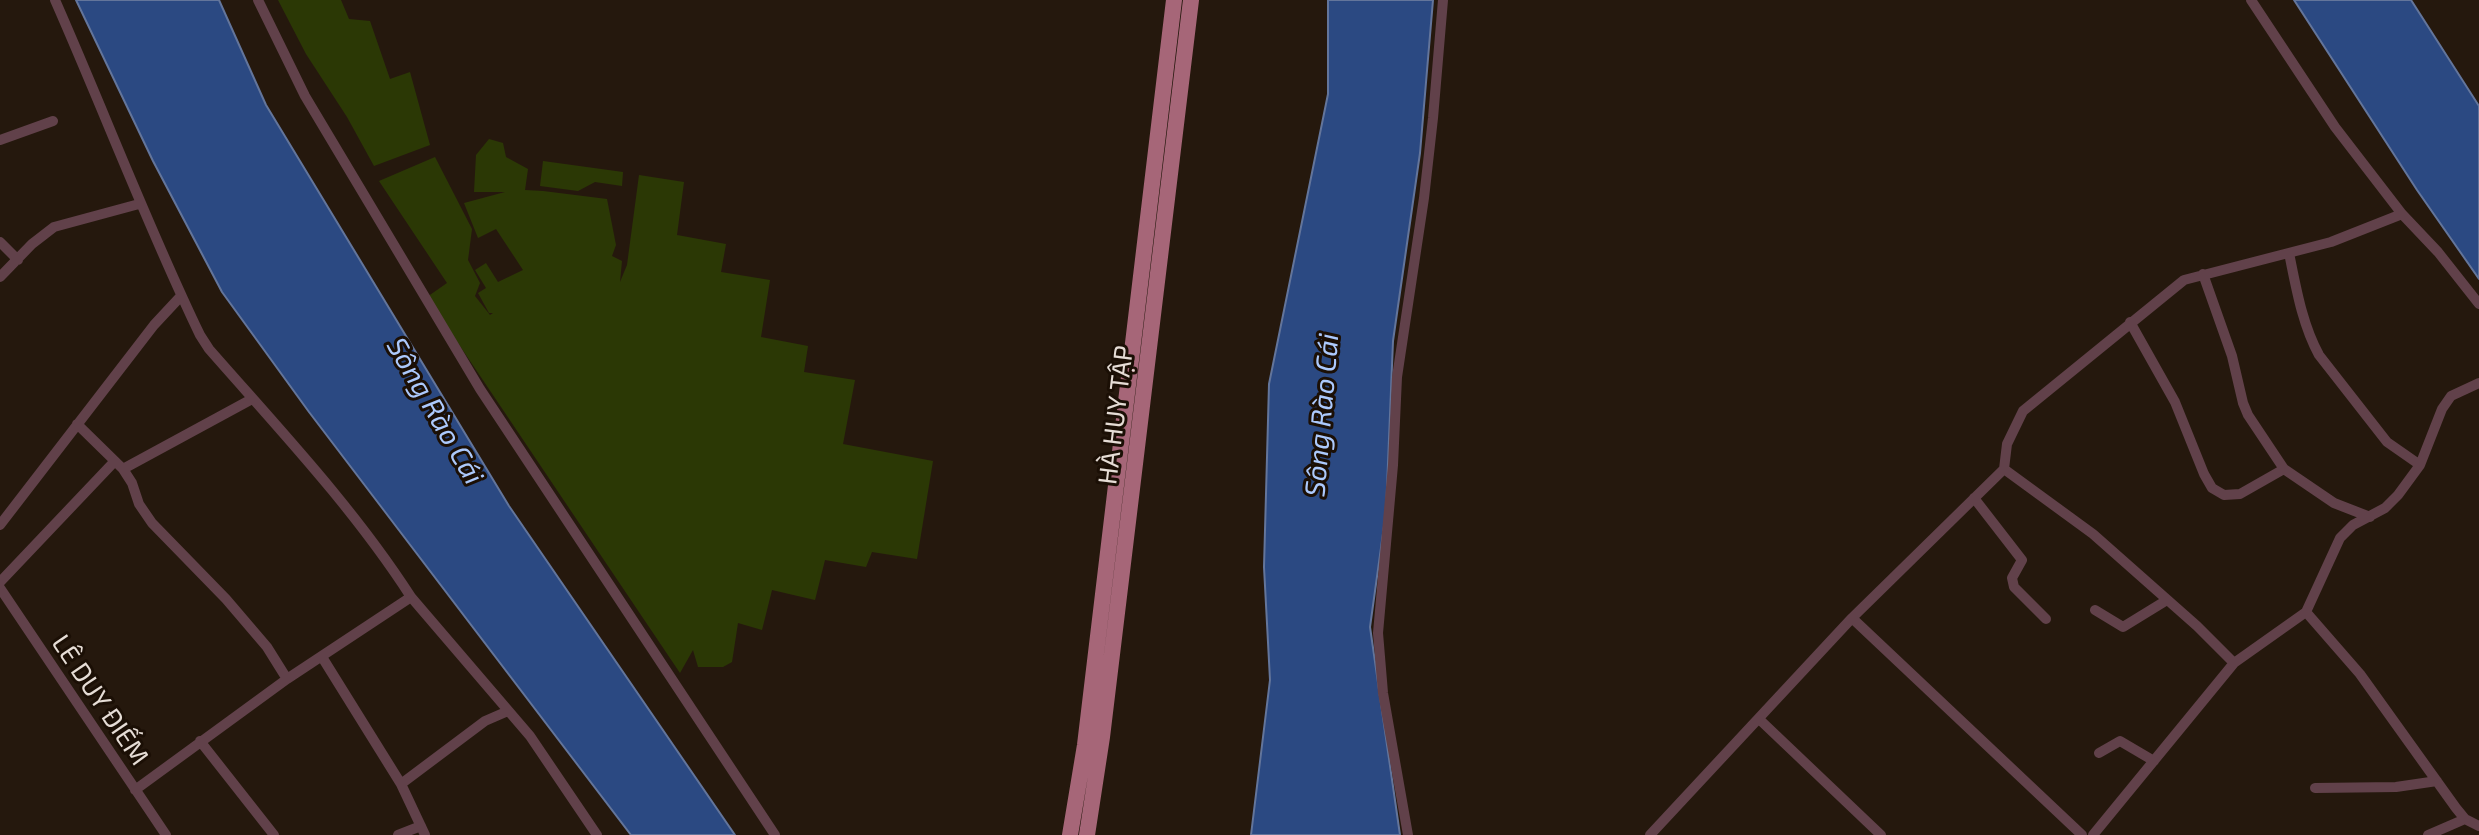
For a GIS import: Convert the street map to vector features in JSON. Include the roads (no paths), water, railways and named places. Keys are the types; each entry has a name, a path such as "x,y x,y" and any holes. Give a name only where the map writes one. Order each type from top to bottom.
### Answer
{"main road":[{"name":"HÀ HUY TẬP","path":"1070,835 1086,745 1174,0"},
{"name":"HÀ HUY TẬP","path":"1087,835 1104,723 1191,0"}],"street":[{"path":"55,0 94,88 139,204 181,296 209,349 345,504 385,556 411,597 530,736 597,835"},
{"path":"258,0 304,96 480,389 775,835"},
{"path":"1408,835 1383,693 1378,633 1393,465 1396,377 1424,198 1443,0"},
{"path":"2251,0 2335,127 2402,215 2438,252 2479,304"},
{"path":"0,140 53,121"},
{"path":"0,277 32,244 54,228 139,204"},
{"path":"1650,835 1852,618 2004,469 2007,444 2023,411 2130,322 2184,280 2331,242 2402,215"},
{"path":"0,242 18,260"},
{"path":"2288,253 2300,302 2319,355 2386,442 2420,465"},
{"path":"2203,274 2232,356 2243,403 2284,469 2334,503 2370,517"},
{"path":"0,525 154,324 181,296"},
{"path":"2130,322 2175,402 2212,488 2224,495 2240,494 2284,469"},
{"path":"2093,835 2234,663 2306,612 2340,538 2353,526 2385,508 2398,495 2420,465 2442,409 2451,396 2479,383"},
{"path":"123,470 252,399"},
{"path":"77,425 123,470 152,523 226,598 267,647 287,679"},
{"path":"0,582 114,462"},
{"path":"2004,469 2093,534 2234,663"},
{"path":"1974,498 2022,560 2012,578 2014,587 2046,620"},
{"name":"LÊ DUY ĐIẾM","path":"0,588 166,835"},
{"path":"135,790 287,679 411,597"},
{"path":"2095,610 2123,628 2167,600"},
{"path":"2306,612 2360,674 2465,819 2479,827"},
{"path":"1852,618 2082,835"},
{"path":"322,657 401,784 423,830 398,835"},
{"path":"401,784 485,721 508,711"},
{"path":"1759,719 1881,835"},
{"path":"200,741 274,835"},
{"path":"2099,753 2120,741 2154,761"},
{"path":"2315,788 2396,787 2437,781"},
{"path":"2433,834 2465,819"}],"water":[{"name":"Sông Rào Cái","path":"76,0 219,0 266,105 509,506 735,835 631,835 309,412 222,292 153,161"},
{"name":"Sông Rào Cái","path":"1328,0 1433,0 1420,153 1393,341 1386,512 1370,627 1400,835 1251,835 1270,680 1264,567 1269,384 1328,94"},
{"path":"2294,0 2411,0 2479,106 2479,279 2417,190"}]}
